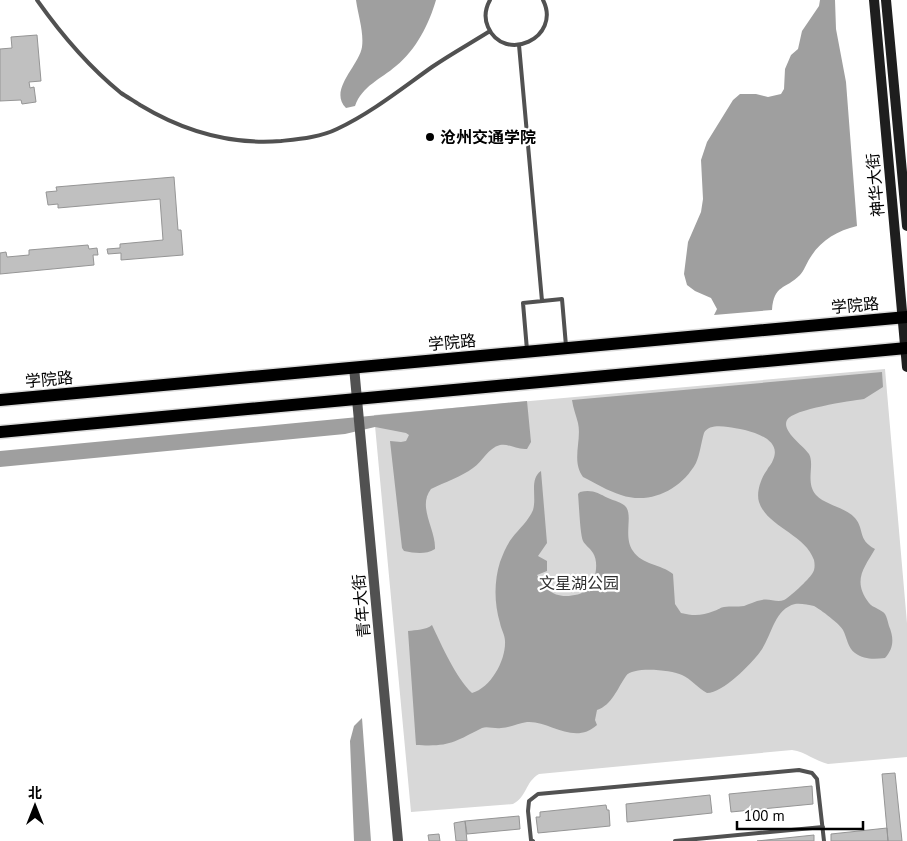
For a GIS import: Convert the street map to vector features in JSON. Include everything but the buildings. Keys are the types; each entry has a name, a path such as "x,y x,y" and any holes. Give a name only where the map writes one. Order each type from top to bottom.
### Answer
{"main road":[{"name":"神华大街","path":"874,0 905,317 907,367"},
{"name":"神华大街","path":"886,0 907,226"},
{"name":"学院路","path":"0,400 905,317"},
{"path":"0,432 906,348"}],"street":[{"name":"青年大街","path":"354,367 398,841"}],"lane":[{"path":"38,0 64,36 122,94 160,117 197,131 228,139 265,142 297,139 335,130 369,112 434,66 490,31"},
{"path":"490,0 486,14 487,25 490,31 503,42 519,45 532,41 544,27 547,16 543,0"},
{"path":"519,45 542,301"},
{"path":"527,351 523,303 562,299 566,348"},
{"path":"533,841 531,840 528,801 538,794 799,770 812,773 817,779 824,841"},
{"path":"675,841 823,827"}],"green space":[{"name":"文星湖公园","path":"885,369 907,623 907,757 828,764 792,750 539,774 534,777 518,801 513,804 411,812 374,415"}],"shaded area":[{"path":"356,0 436,0 426,27 410,52 396,66 372,83 362,93 355,106 346,108 341,101 342,86 362,47 362,29"},
{"path":"820,0 835,0 836,29 846,82 857,226 824,241 814,252 803,272 795,280 778,291 772,310 714,315 717,309 711,298 687,285 684,274 688,242 701,212 703,199 701,160 707,142 733,100 740,94 756,94 768,97 781,94 784,89 785,69 791,55 798,49 802,31 819,6"},
{"path":"882,372 883,387 864,399 822,406 800,412 791,416 786,424 787,429 811,458 811,485 816,495 825,502 851,514 858,522 863,538 875,549 864,569 861,588 869,603 883,612 887,618 892,635 892,643 885,658 877,659 858,655 848,643 843,630 830,617 814,606 795,604 782,611 764,646 750,663 736,677 714,692 707,693 677,673 661,670 636,671 626,676 614,696 607,704 597,710 595,720 597,725 588,731 571,733 535,722 527,722 504,728 482,728 458,740 444,744 416,745 408,631 424,629 432,625 455,670 472,693 479,690 491,679 500,664 505,648 505,639 496,600 498,569 508,543 533,510 534,483 537,474 541,471 547,543 538,556 547,561 547,571 537,575 545,587 552,593 561,596 578,594 591,586 595,576 595,557 583,541 581,532 578,494 584,491 598,493 626,507 629,516 628,533 633,551 646,562 673,574 675,604 681,613 701,615 723,607 744,606 762,600 784,600 799,588 813,572 814,560 803,543 770,518 763,511 759,502 760,485 775,452 773,445 768,440 752,432 735,428 711,427 704,433 696,463 682,481 664,493 643,498 632,498 611,491 583,477 577,457 579,430 572,400"},
{"path":"527,401 531,442 527,449 500,445 489,452 477,465 468,471 431,489 427,496 426,511 435,541 435,549 424,553 404,551 402,548 390,441 406,441 409,435 406,433 375,427 345,434 0,467 0,451"},
{"path":"362,718 371,841 354,841 350,741 354,726"}],"place":[{"name":"沧州交通学院","path":"430,137"}]}
